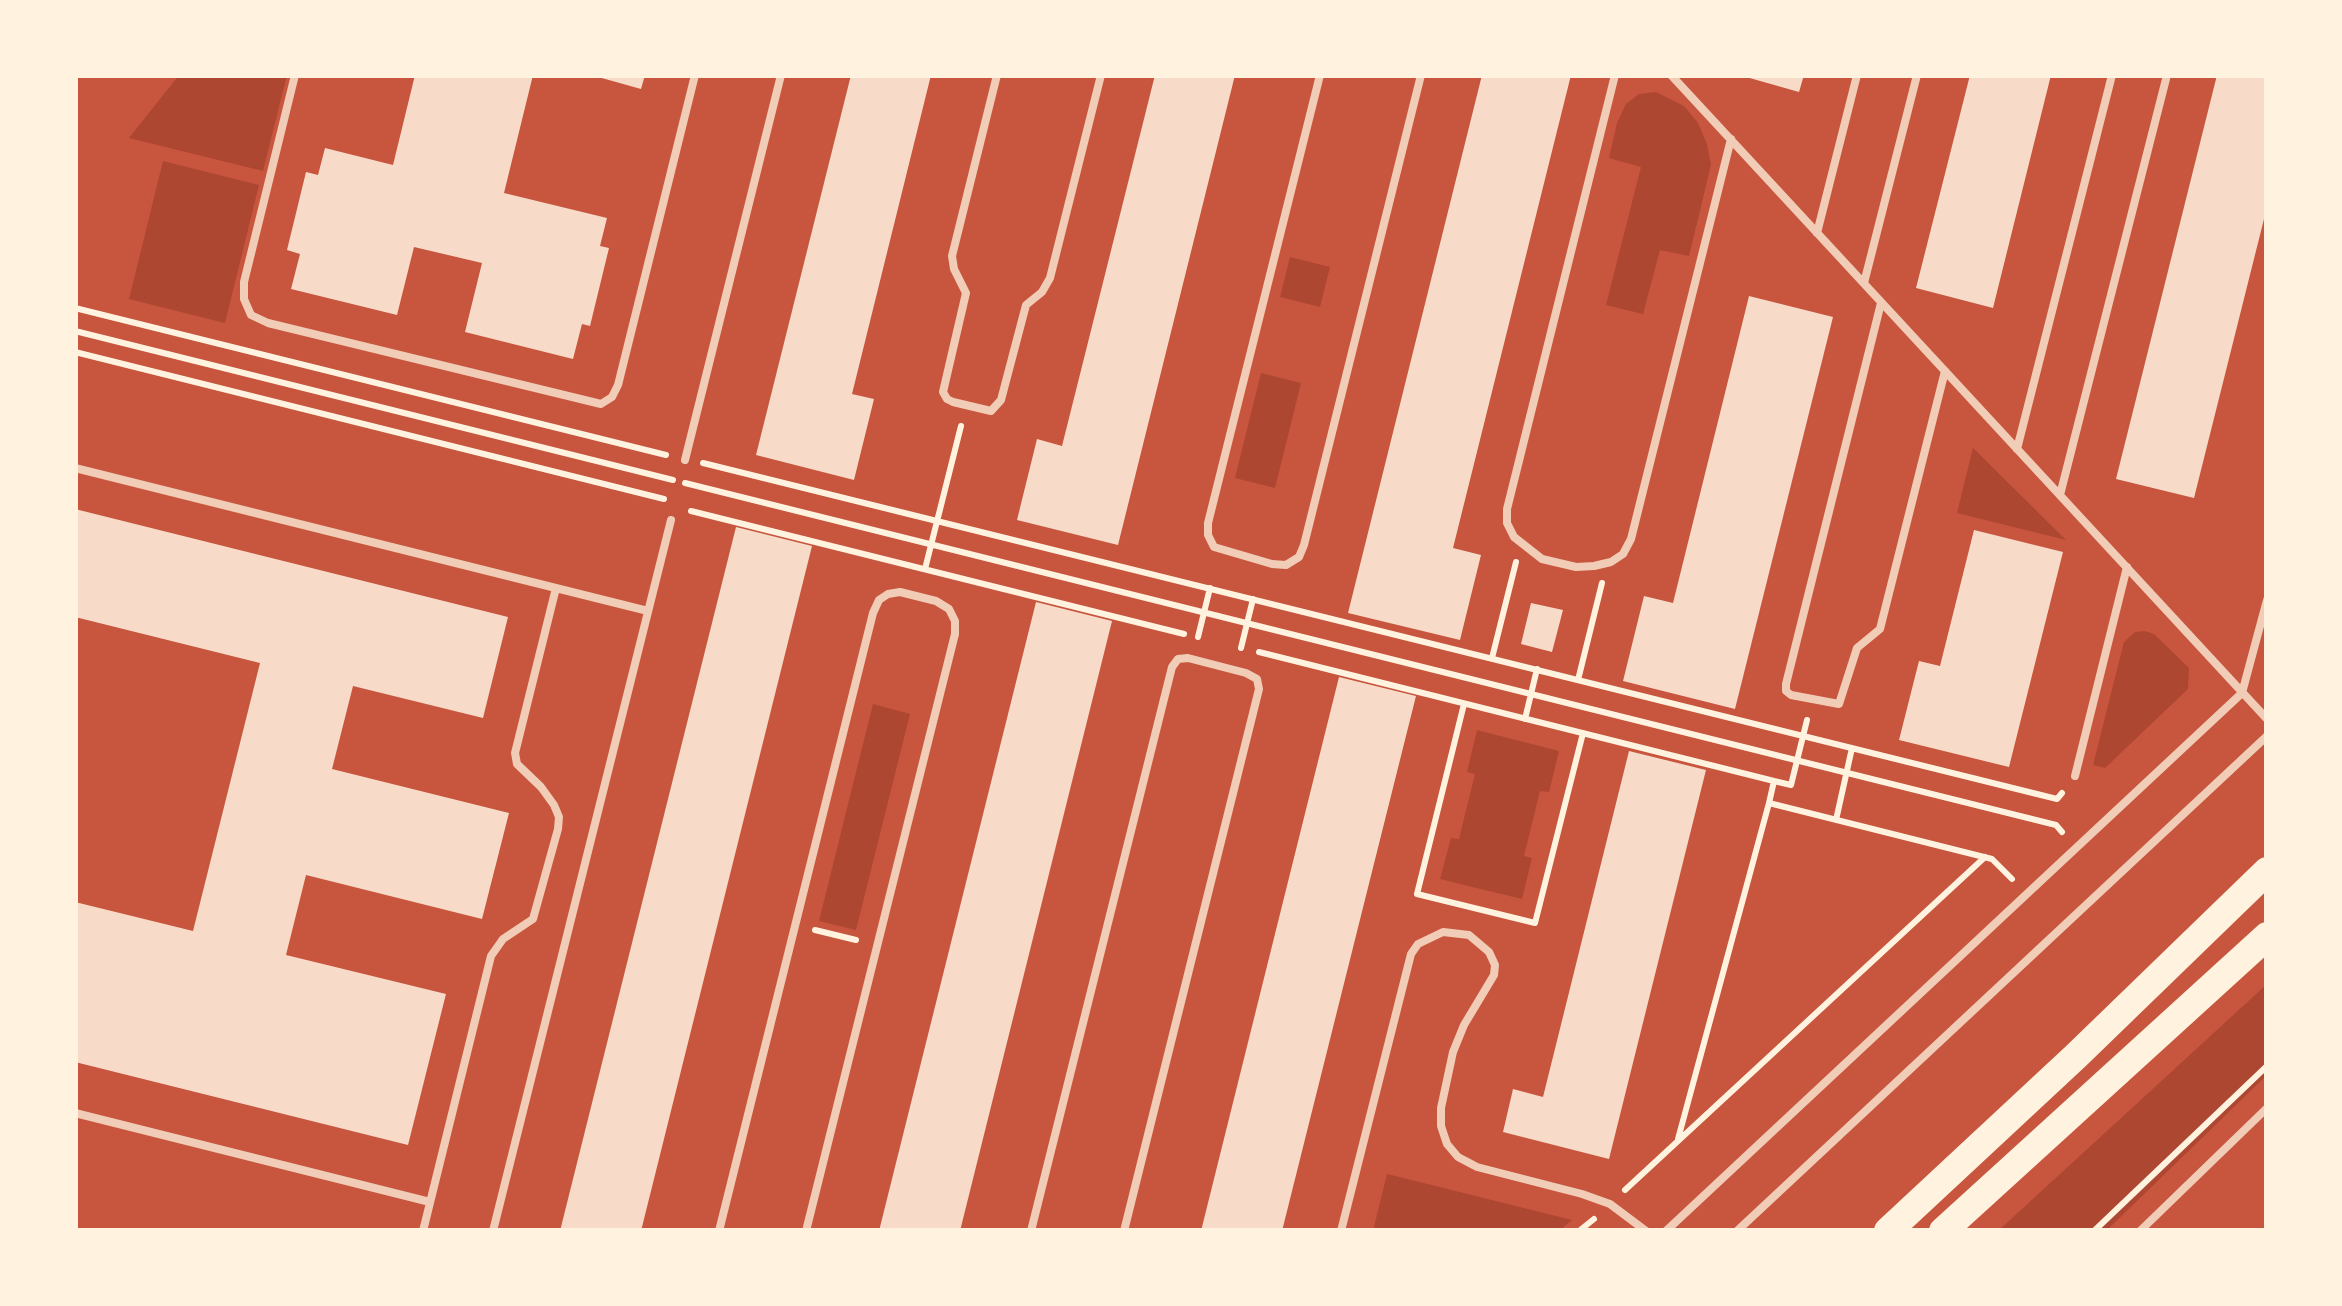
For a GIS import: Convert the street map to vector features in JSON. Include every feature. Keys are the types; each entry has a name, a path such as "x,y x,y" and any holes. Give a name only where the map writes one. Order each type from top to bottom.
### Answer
{"highway":[{"path":"1888,1231 2267,871"},
{"path":"1944,1231 2267,936"}],"lane":[{"path":"295,75 244,282 244,299 251,315 287,328 602,404 612,397 618,385 695,75"},
{"path":"686,460 782,75"},
{"path":"997,75 952,256 951,263 966,293 944,392 947,399 990,411 1000,400 1026,305 1042,292 1050,278 1101,75"},
{"path":"1320,75 1208,523 1214,547 1272,564 1286,565 1299,557 1304,545 1421,75"},
{"path":"1615,75 1507,508 1507,524 1521,544 1542,559 1576,567 1608,563 1623,554 1631,540 1730,140"},
{"path":"1671,75 2267,719"},
{"path":"1817,233 1857,75"},
{"path":"1864,283 1916,75"},
{"path":"2017,449 2112,75"},
{"path":"2060,495 2167,75"},
{"path":"1881,302 1786,684 1786,691 1791,694 1839,704 1857,648 1880,629 1946,372"},
{"path":"75,468 648,611"},
{"path":"493,1231 670,520"},
{"path":"2075,776 2126,567"},
{"path":"423,1231 491,956 503,939 534,919 558,829 554,805 541,786 516,764 515,753 556,588"},
{"path":"719,1231 873,612 879,600 888,594 918,596 949,610 956,622 954,634 806,1231"},
{"path":"1666,1231 2242,693 2267,600"},
{"path":"1031,1231 1172,667 1178,659 1188,658 1246,672 1257,679 1259,689 1124,1231"},
{"path":"1737,1231 2267,736"},
{"path":"1341,1231 1411,954 1418,944 1443,932 1469,935 1489,952 1495,965 1494,975 1453,1052 1442,1108 1447,1144 1458,1157 1476,1167 1610,1204 1646,1231"},
{"path":"2140,1231 2267,1108"},
{"path":"75,1114 430,1202"}],"path":[{"path":"75,308 2057,799 2075,776"},
{"path":"75,331 2056,824 2077,847"},
{"path":"75,352 1211,640"},
{"path":"918,596 966,406"},
{"path":"670,520 686,460"},
{"path":"1492,658 1521,544"},
{"path":"1578,680 1608,563"},
{"path":"1198,637 1210,588"},
{"path":"1241,648 1253,598"},
{"path":"1224,644 1790,785 1812,700"},
{"path":"1525,719 1537,670"},
{"path":"1464,704 1416,894 1535,923 1582,733"},
{"path":"1836,820 1852,748"},
{"path":"1678,1140 1774,781"},
{"path":"1769,803 1992,858 2026,895"},
{"path":"1580,1231 1985,857"},
{"path":"796,925 877,945"},
{"path":"2094,1231 2267,1066"}],"shaded area":[{"path":"179,75 287,75 263,171 129,138"},
{"path":"1656,92 1684,106 1698,123 1711,165 1689,256 1660,250 1643,314 1606,305 1641,167 1609,158 1626,104 1639,94"},
{"path":"163,161 259,185 225,323 129,299"},
{"path":"1290,257 1330,267 1320,307 1280,297"},
{"path":"1261,373 1301,383 1275,488 1235,478"},
{"path":"1973,448 2066,540 1957,513"},
{"path":"2135,632 2154,634 2189,668 2188,689 2105,768 2093,765 2124,642"},
{"path":"873,704 910,714 856,930 819,921"},
{"path":"1477,730 1559,751 1549,792 1540,791 1524,856 1532,858 1522,899 1440,879 1451,838 1459,839 1475,774 1467,772"},
{"path":"2267,984 2267,1075 2106,1231 1998,1231"},
{"path":"1387,1174 1572,1220 1559,1231 1373,1231"}],"building":[{"path":"415,75 533,75 504,193 607,218 600,246 609,248 590,326 582,324 573,359 465,332 482,263 414,247 397,315 291,289 300,254 287,250 306,172 318,175 325,148 393,165"},
{"path":"591,75 645,75 641,89"},
{"path":"851,75 931,75 852,394 874,399 854,480 756,455"},
{"path":"1155,75 1235,75 1118,545 1017,520 1037,439 1062,446"},
{"path":"1482,75 1571,75 1453,548 1481,555 1460,640 1348,613"},
{"path":"1739,75 1804,75 1799,92"},
{"path":"1970,75 2051,75 1993,308 1916,288"},
{"path":"2217,75 2267,75 2267,207 2194,498 2116,479"},
{"path":"1749,296 1833,317 1735,709 1623,681 1644,596 1673,603"},
{"path":"75,509 508,617 483,718 353,686 332,769 509,813 482,919 306,875 286,955 446,994 408,1145 75,1062 75,902 193,931 260,663 75,617"},
{"path":"736,527 812,546 641,1231 560,1231"},
{"path":"1974,530 2063,552 2009,767 1899,740 1919,661 1940,666"},
{"path":"1036,602 1112,621 960,1231 879,1231"},
{"path":"1531,603 1563,610 1552,652 1521,644"},
{"path":"1339,677 1416,696 1282,1231 1201,1231"},
{"path":"1629,751 1706,770 1609,1159 1503,1132 1513,1089 1543,1097"}]}
